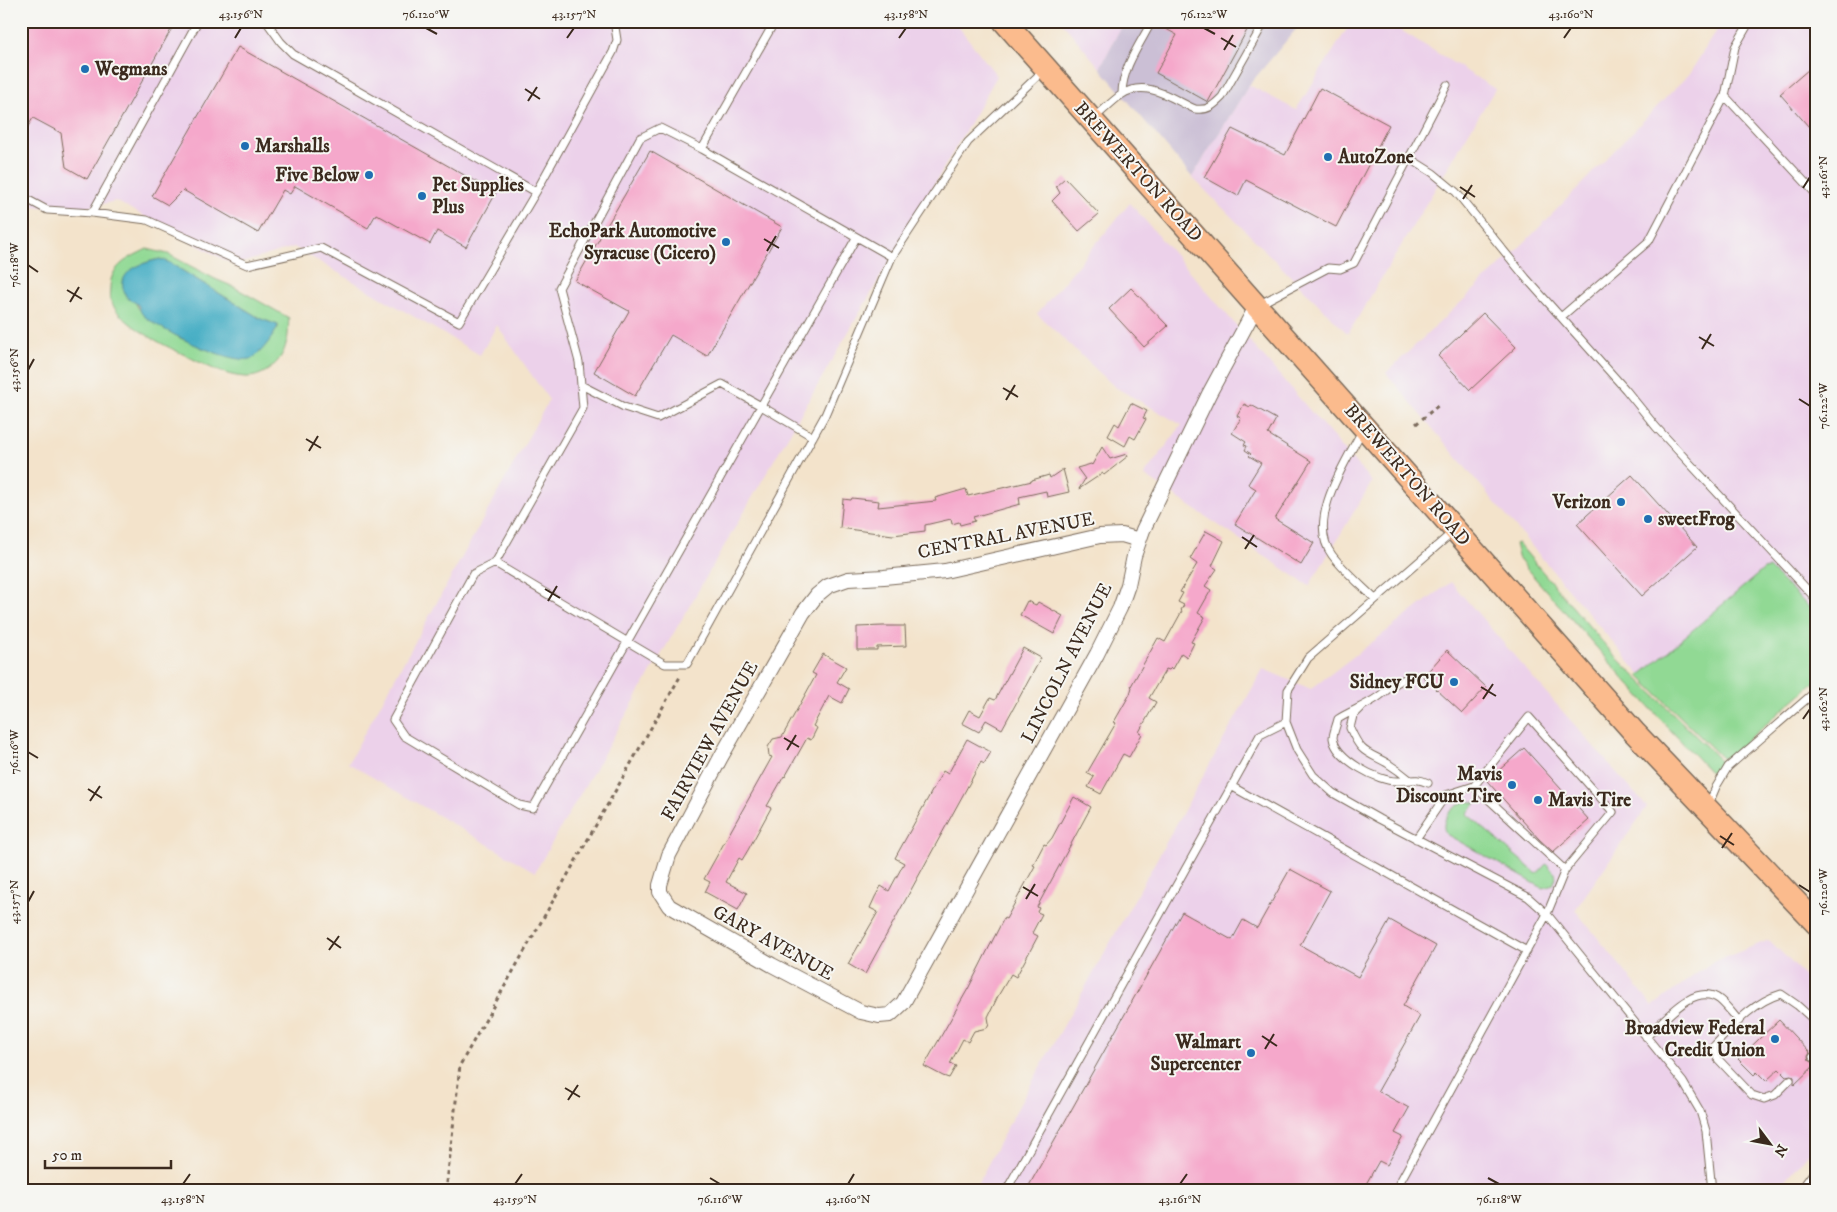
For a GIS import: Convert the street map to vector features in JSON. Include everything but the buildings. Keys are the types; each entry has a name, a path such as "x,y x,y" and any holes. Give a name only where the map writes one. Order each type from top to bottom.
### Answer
{"main road":[{"name":"BREWERTON ROAD","path":"1004,21 1634,732 1816,923"}],"street":[{"name":"LINCOLN AVENUE","path":"878,1016 890,1015 904,1003 1097,654 1120,608 1128,585 1139,540 1209,394 1256,305"},
{"name":"CENTRAL AVENUE","path":"803,614 817,595 828,586 848,579 946,571 1100,536 1122,535 1139,540"},
{"name":"FAIRVIEW AVENUE","path":"660,890 668,855 721,757 803,614"},
{"name":"GARY AVENUE","path":"660,890 669,906 686,916 772,965 862,1012 878,1016"}],"lane":[{"path":"92,213 198,21"},
{"path":"266,21 281,42 293,54 536,192"},
{"path":"21,196 48,210 147,220 247,265 321,248 459,322 536,192 613,52 617,40 614,21"},
{"path":"702,148 775,21"},
{"path":"1122,94 1122,84 1129,65 1152,21"},
{"path":"1092,120 1122,94 1136,88 1148,88 1165,94 1195,109 1208,108 1222,97 1265,21"},
{"path":"1562,317 1649,241 1725,96 1735,47 1750,21"},
{"path":"495,563 665,664 687,664 825,415 892,257 968,142 1046,68"},
{"path":"1256,305 1328,268 1340,269 1354,263 1448,85"},
{"path":"1725,96 1816,194"},
{"path":"856,238 533,808 519,805 404,736 393,720 473,574 495,563 583,408 579,362 559,288 640,138 660,128 702,148 892,257"},
{"path":"1408,158 1433,173 1456,192 1526,278 1656,427 1816,599"},
{"path":"581,385 624,407 658,418 722,384 813,437"},
{"path":"1364,427 1332,490 1326,506 1323,525 1325,541 1332,555 1375,599"},
{"path":"1455,530 1308,658 1288,690 1286,722 1298,750 1313,775 1326,787 1348,802 1528,897 1548,914 1683,1082 1700,1111 1706,1131 1712,1191"},
{"path":"1405,679 1396,682 1377,698 1338,719 1333,737 1339,751 1349,760 1379,778 1398,782 1417,779 1428,783"},
{"path":"1707,809 1716,787 1728,767 1816,691"},
{"path":"1364,704 1353,716 1350,728 1359,746 1372,757 1386,763 1410,780"},
{"path":"1395,1191 1548,914 1565,870 1612,812 1528,717 1474,786 1446,795 1416,839"},
{"path":"1006,1191 1260,735 1286,722"},
{"path":"1231,786 1526,952"},
{"path":"1474,786 1565,870"},
{"path":"1646,1037 1688,998 1701,994 1719,999 1739,1021"},
{"path":"1790,1080 1775,1095 1764,1099 1752,1095 1718,1059 1713,1047 1739,1021 1767,998 1781,994 1816,1022"},
{"path":"1800,1191 1816,1169"}],"path":[{"path":"1416,424 1440,404"},
{"path":"446,1191 460,1065 687,664"}],"shaded area":[{"path":"21,21 954,21 997,76 535,872 348,763 549,400 497,325 480,355 294,247 234,265 116,201 74,210 32,206 21,199"},
{"path":"1061,21 1124,21 1100,68"},
{"path":"1124,21 1300,21 1297,28 1249,85 1192,177 1100,68"},
{"path":"1352,21 1386,21 1495,89 1348,334 1192,177 1249,85 1296,110"},
{"path":"1722,21 1816,21 1816,626 1646,682 1386,373 1526,241 1690,73"},
{"path":"1130,203 1372,482 1309,586 1144,475 1182,425 1115,387 1037,314"},
{"path":"1451,582 1647,807 1575,910 1653,1006 1711,963 1769,940 1816,987 1816,1145 1776,1191 974,1191 1011,1120 1263,669 1311,689"}],"green space":[{"path":"147,249 168,254 234,287 289,318 287,341 281,357 276,363 265,372 252,377 229,374 206,366 165,345 131,324 114,308 110,298 111,279 122,263","holes":["160,259 170,263 261,319 278,325 278,328 268,341 204,349 180,338 138,308 125,278 140,265"]},
{"path":"1518,543 1612,653 1720,760 1721,764 1716,775 1713,775 1662,721 1525,567 1519,559 1515,544"},
{"path":"1769,568 1816,614 1816,681 1727,758 1722,758 1639,676 1764,569"},
{"path":"1467,801 1476,803 1467,814 1537,874 1546,864 1555,873 1556,877 1553,885 1544,888 1539,886 1446,834 1444,823 1449,813"}],"water":[{"path":"160,259 170,263 261,319 278,325 263,349 250,359 227,356 178,337 143,315 138,305 126,296 123,281 126,275 137,266"}],"place":[{"name":"Wegmans","path":"85,69"},
{"name":"Marshalls","path":"245,146"},
{"name":"AutoZone","path":"1328,157"},
{"name":"Five Below","path":"369,175"},
{"name":"Pet Supplies Plus","path":"422,196"},
{"name":"EchoPark Automotive Syracuse (Cicero)","path":"726,242"},
{"name":"Verizon","path":"1621,502"},
{"name":"sweetFrog","path":"1648,519"},
{"name":"Sidney FCU","path":"1454,682"},
{"name":"Mavis Discount Tire","path":"1512,785"},
{"name":"Mavis Tire","path":"1538,800"},
{"name":"Broadview Federal Credit Union","path":"1775,1039"},
{"name":"Walmart Supercenter","path":"1251,1053"}]}
